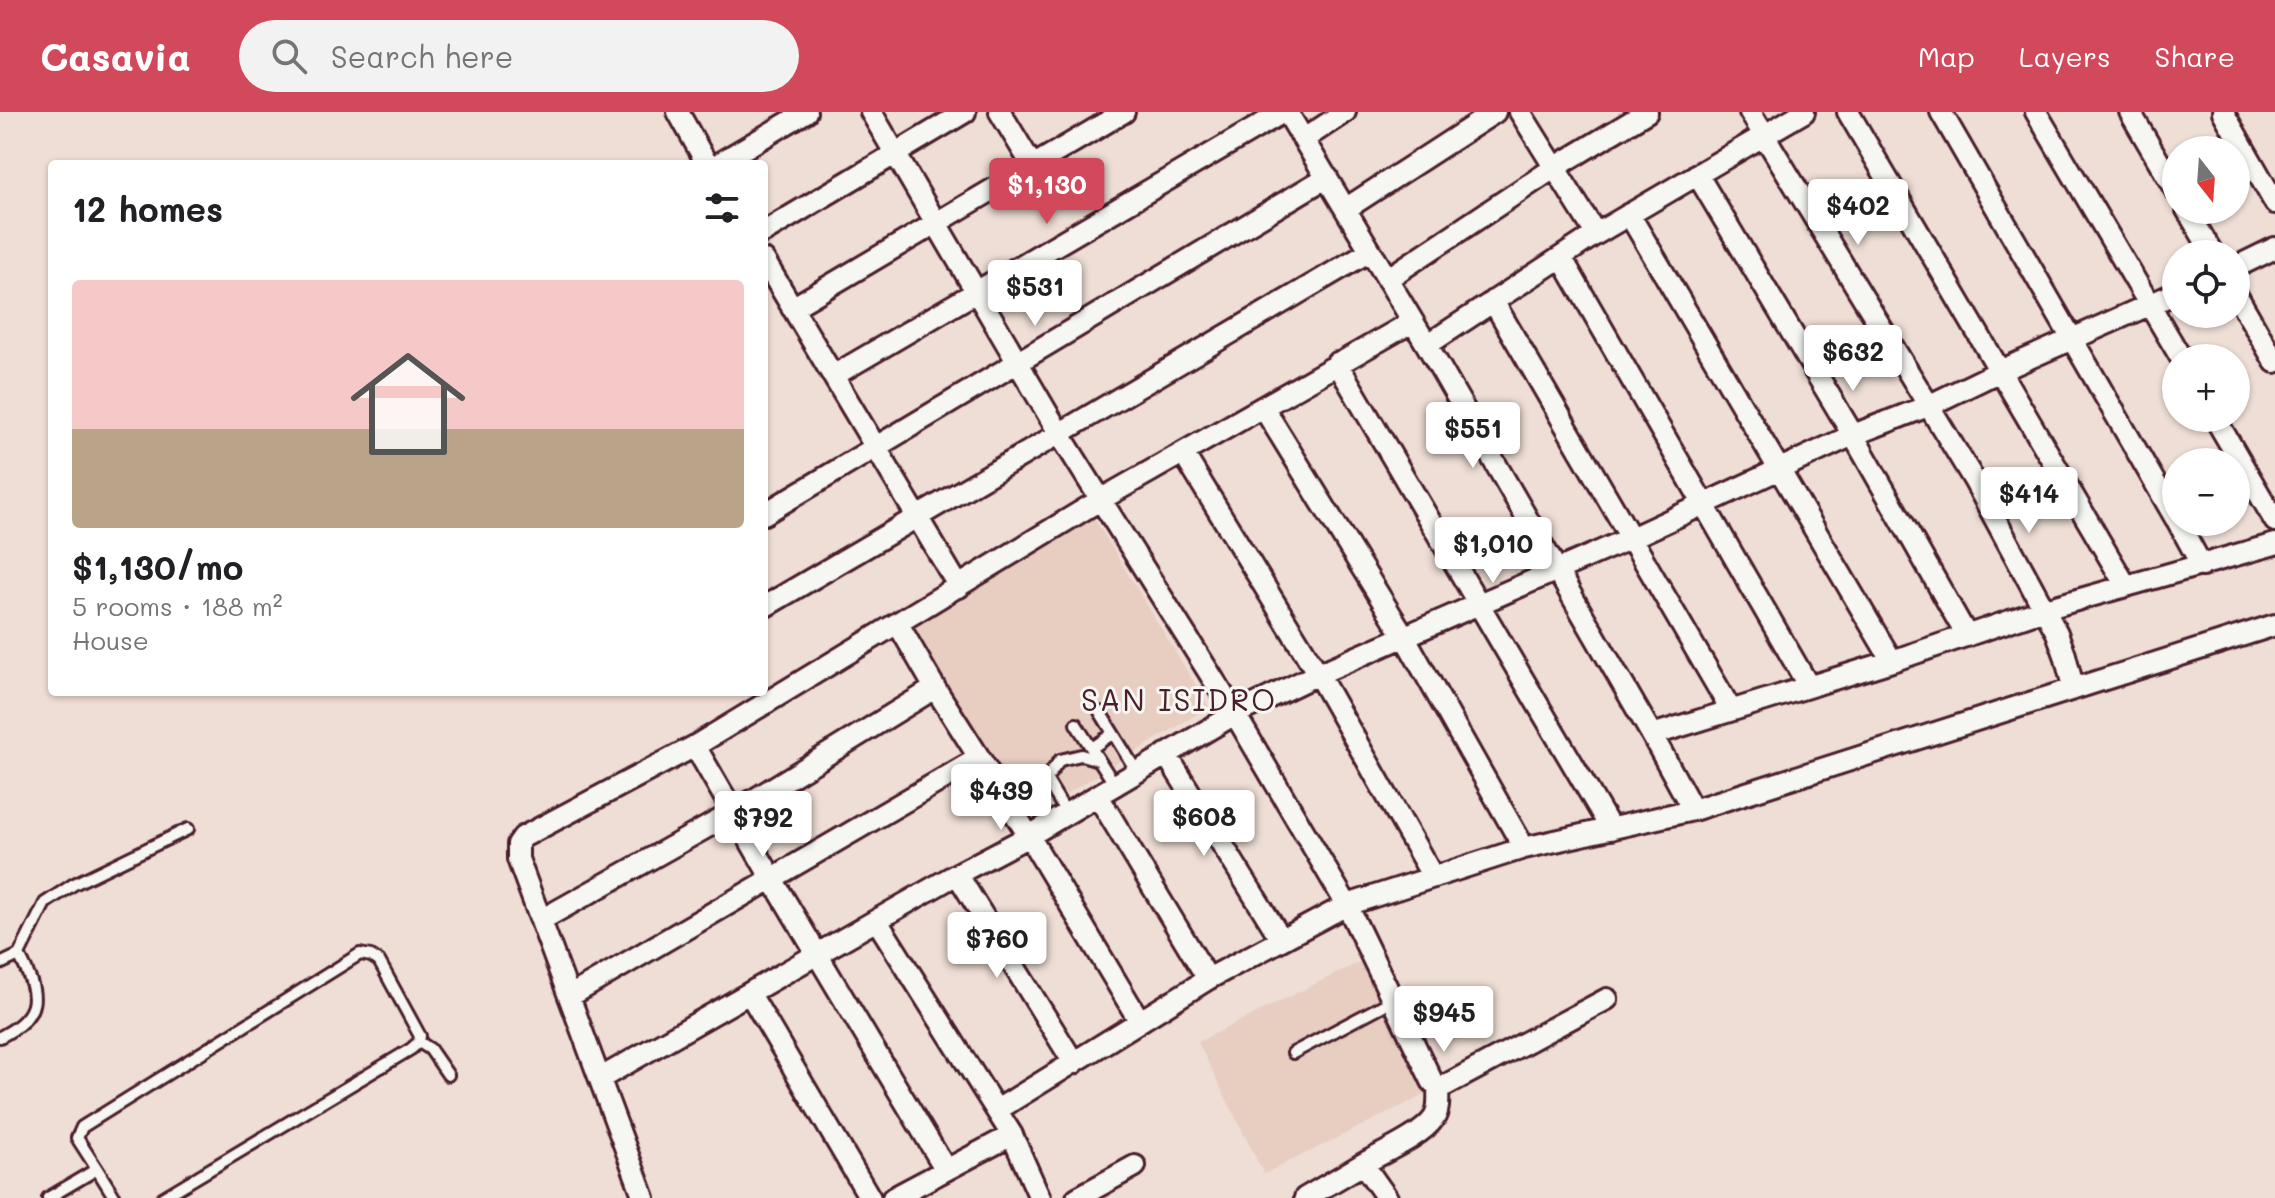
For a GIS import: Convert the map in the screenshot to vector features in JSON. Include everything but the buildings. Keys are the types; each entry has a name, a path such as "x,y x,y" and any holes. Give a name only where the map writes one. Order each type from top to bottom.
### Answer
{"street":[{"path":"678,112 705,160"},
{"path":"725,160 806,112"},
{"path":"871,112 1059,433 1235,714 1347,905 1432,1081 1438,1087 1438,1105 1434,1117 1425,1128 1305,1198"},
{"path":"768,230 965,112"},
{"path":"1000,112 1032,165"},
{"path":"833,376 1285,112 1347,208 1693,810"},
{"path":"1304,139 1345,112"},
{"path":"1347,208 1495,112"},
{"path":"1520,112 1596,234"},
{"path":"1387,279 1554,168 1647,112"},
{"path":"1750,112 1974,480 2045,609 2065,655 2073,687"},
{"path":"1427,345 1596,234 1804,112"},
{"path":"1848,112 2126,586"},
{"path":"1941,112 2162,495"},
{"path":"2036,112 2173,344"},
{"path":"2130,112 2162,167"},
{"path":"2223,112 2275,203"},
{"path":"792,308 937,224 1115,114"},
{"path":"1697,174 1853,435 1967,636"},
{"path":"768,512 1327,177"},
{"path":"1629,214 1892,661"},
{"path":"2250,260 2275,248"},
{"path":"768,605 1370,251"},
{"path":"1561,257 1808,685"},
{"path":"768,267 959,587"},
{"path":"601,1078 1029,836 1235,714 1318,674 1631,538 1853,435 1928,406 2162,299"},
{"path":"1493,301 1731,710"},
{"path":"2250,318 2275,362"},
{"path":"768,693 898,624 1100,500 1412,322"},
{"path":"1337,363 1611,829"},
{"path":"1263,407 1404,636 1524,848"},
{"path":"2223,432 2275,521"},
{"path":"1183,453 1318,674 1433,877"},
{"path":"2185,536 2202,566"},
{"path":"1652,735 1892,661 2045,609 2275,544"},
{"path":"898,624 1139,1020"},
{"path":"997,1110 1208,979 1347,905 1524,848 1693,810 2275,625"},
{"path":"541,920 734,812 935,688"},
{"path":"644,1198 518,859 518,844 523,837 695,746 759,698"},
{"path":"695,746 946,1170"},
{"path":"1166,754 1281,939"},
{"path":"570,996 979,758"},
{"path":"1106,790 1208,979"},
{"path":"957,874 1074,1063"},
{"path":"877,921 1012,1135 1040,1198"},
{"path":"750,994 870,1198"},
{"path":"1438,1087 1607,999"},
{"path":"893,1198 1012,1135"},
{"path":"1363,1164 1387,1198"},
{"path":"1077,1198 1135,1166"}],"lane":[{"path":"1100,712 1137,772"},
{"path":"1076,724 1099,760 1106,790"},
{"path":"1092,748 1112,734"},
{"path":"1067,814 1046,779 1060,760 1081,755 1099,760"},
{"path":"0,964 19,955 45,903 74,884 188,829"},
{"path":"115,1198 77,1138 82,1127 360,954 379,961 420,1036 419,1042 162,1198"},
{"path":"0,1037 22,1026 33,1007 33,984 19,955"},
{"path":"1293,1053 1393,1000"},
{"path":"419,1042 430,1049 448,1075"},
{"path":"48,1198 97,1169"}],"shaded area":[{"path":"1092,515 1209,707 1025,819 908,626"},
{"path":"1370,957 1436,1089 1264,1174 1198,1042"}],"district":[{"name":"SAN ISIDRO","path":"1179,701"}]}
